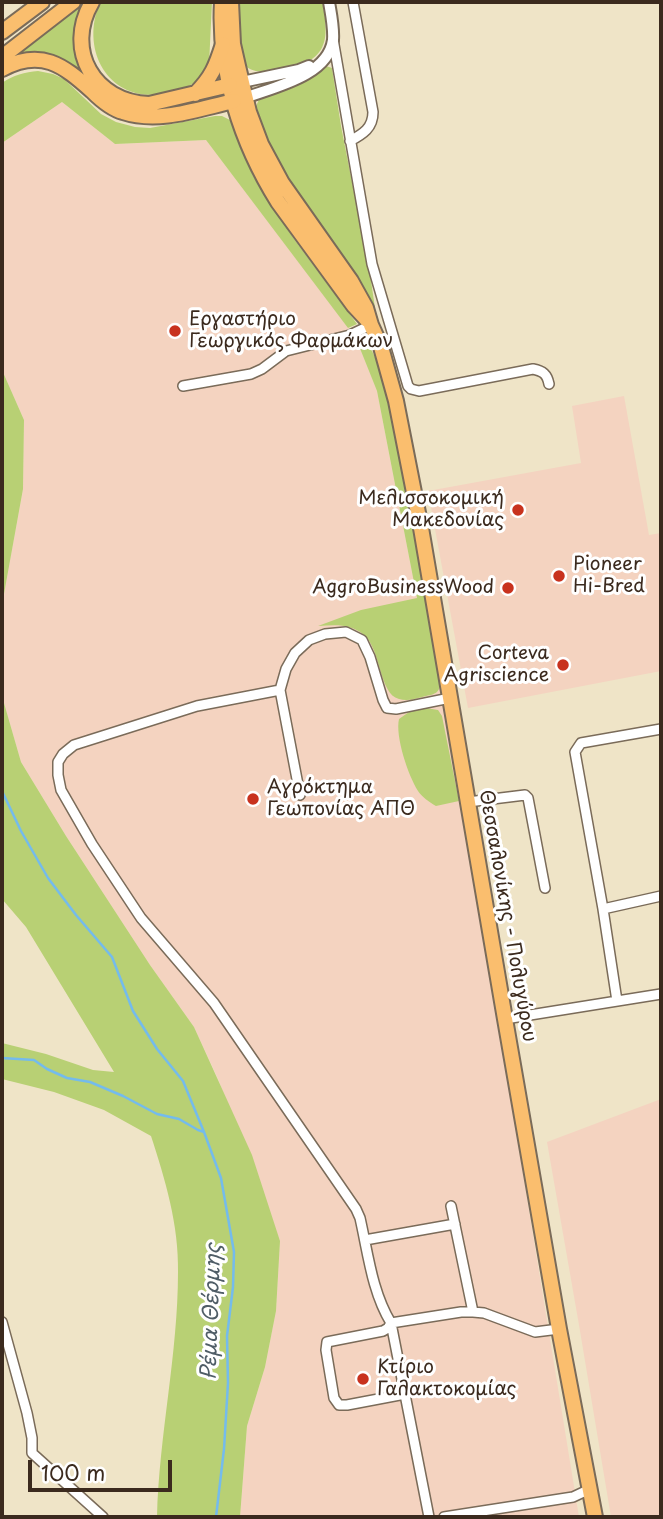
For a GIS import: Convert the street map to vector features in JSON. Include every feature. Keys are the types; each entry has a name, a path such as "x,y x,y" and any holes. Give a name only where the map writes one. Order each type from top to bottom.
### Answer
{"main road":[{"path":"2,32 42,2"},
{"path":"2,57 73,2"},
{"path":"92,2 81,28 81,44 93,75 112,94 138,104 161,103 236,83"},
{"name":"Θεσσαλονίκης - Πολυγύρου","path":"222,2 223,44 236,83"},
{"name":"Θεσσαλονίκης - Πολυγύρου","path":"231,2 236,83 250,150 269,187 354,306 371,325 381,346 396,401 421,528 559,1329 595,1517"},
{"path":"195,94 214,73 223,44"},
{"path":"2,69 24,61 54,62 76,76 113,108 139,116 161,117 239,99"}],"street":[{"path":"329,2 372,264 408,386 419,391 533,369 542,371 549,384"},
{"path":"350,141 365,133 372,123 373,113 353,2"},
{"path":"236,83 308,67 319,60 333,38"},
{"path":"239,99 309,73 329,54 333,38"},
{"path":"183,386 251,374 286,351 349,335 371,325"},
{"path":"300,795 280,690 286,669 295,653 309,640 325,634 346,632 362,640 387,708 396,709 450,698"},
{"path":"280,690 197,706 74,745 58,762 58,775 61,790 92,844 141,919 214,1003 352,1201 360,1218 377,1294 391,1323 429,1517"},
{"path":"617,1001 575,752 581,743 661,729"},
{"path":"468,802 525,794 528,798 545,888"},
{"path":"603,909 661,896"},
{"path":"505,1019 661,994"},
{"path":"451,1206 473,1312"},
{"path":"365,1240 455,1224"},
{"path":"405,1394 339,1405 334,1398 327,1342 383,1331 391,1323 461,1312 484,1313 535,1332 559,1329"},
{"path":"2,1322 27,1413 32,1453 103,1517"},
{"path":"444,1517 573,1497 590,1489"}],"shaded area":[{"name":"Αγρόκτημα Γεωπονίας ΑΠΘ","path":"62,102 115,144 206,140 355,336 377,391 417,598 445,694 579,1517 240,1517 247,1426 265,1367 276,1311 280,1241 218,1079 194,1027 150,965 21,762 4,703 2,605 23,489 24,420 2,370 2,143"},
{"path":"624,396 649,535 661,533 661,671 468,708 428,491 581,463 572,406"},
{"path":"661,1099 661,1517 611,1517 547,1142"}],"green space":[{"path":"82,2 77,22 87,79 54,56 37,52 15,54"},
{"path":"100,2 212,2 209,65 206,71 193,83 171,92 150,95 132,92 117,84 98,58 94,40 94,21"},
{"path":"235,2 322,2 326,30 322,48 317,55 303,64 276,71 251,70 246,66 241,54"},
{"path":"326,66 332,68 376,315 280,174 254,111 260,97 308,78"},
{"path":"38,71 64,79 101,114 116,122 135,127 150,128 215,116 230,120 253,176 294,239 357,324 348,328 206,140 115,144 62,102 2,143 2,83 19,74"},
{"path":"364,333 386,389 441,679 436,693 409,700 399,699 387,689 374,650 364,635 348,627 318,626 361,610 417,598 377,391 355,336"},
{"path":"2,370 24,420 23,489 2,605"},
{"path":"2,686 4,703 21,762 150,965 194,1027 252,1155 280,1241 276,1311 265,1367 247,1426 240,1517 157,1517 175,1333 178,1254 174,1220 151,1136 104,1110 54,1092 2,1079 2,1043 93,1070 114,1072 26,927 2,899"},
{"path":"426,708 438,710 442,716 459,801 436,806 431,803 418,791 407,766 399,735 399,719 409,712"}],"waterway":[{"name":"Ρέμα Θέρμης","path":"2,791 48,878 112,957 133,1011 157,1049 183,1081 221,1178 234,1252 227,1336 228,1383 224,1449 216,1517"},
{"path":"2,1058 34,1060 67,1078 90,1082 157,1114 179,1119 204,1132"}],"place":[{"name":"Εργαστήριο Γεωργικός Φαρμάκων","path":"175,331"},
{"name":"Μελισσοκομική Μακεδονίας","path":"518,510"},
{"name":"Pioneer Hi-Bred","path":"559,576"},
{"name":"AggroBusinessWood","path":"508,588"},
{"name":"Corteva Agriscience","path":"563,665"},
{"name":"Αγρόκτημα Γεωπονίας ΑΠΘ","path":"253,799"},
{"name":"Κτίριο Γαλακτοκομίας","path":"363,1379"}]}
